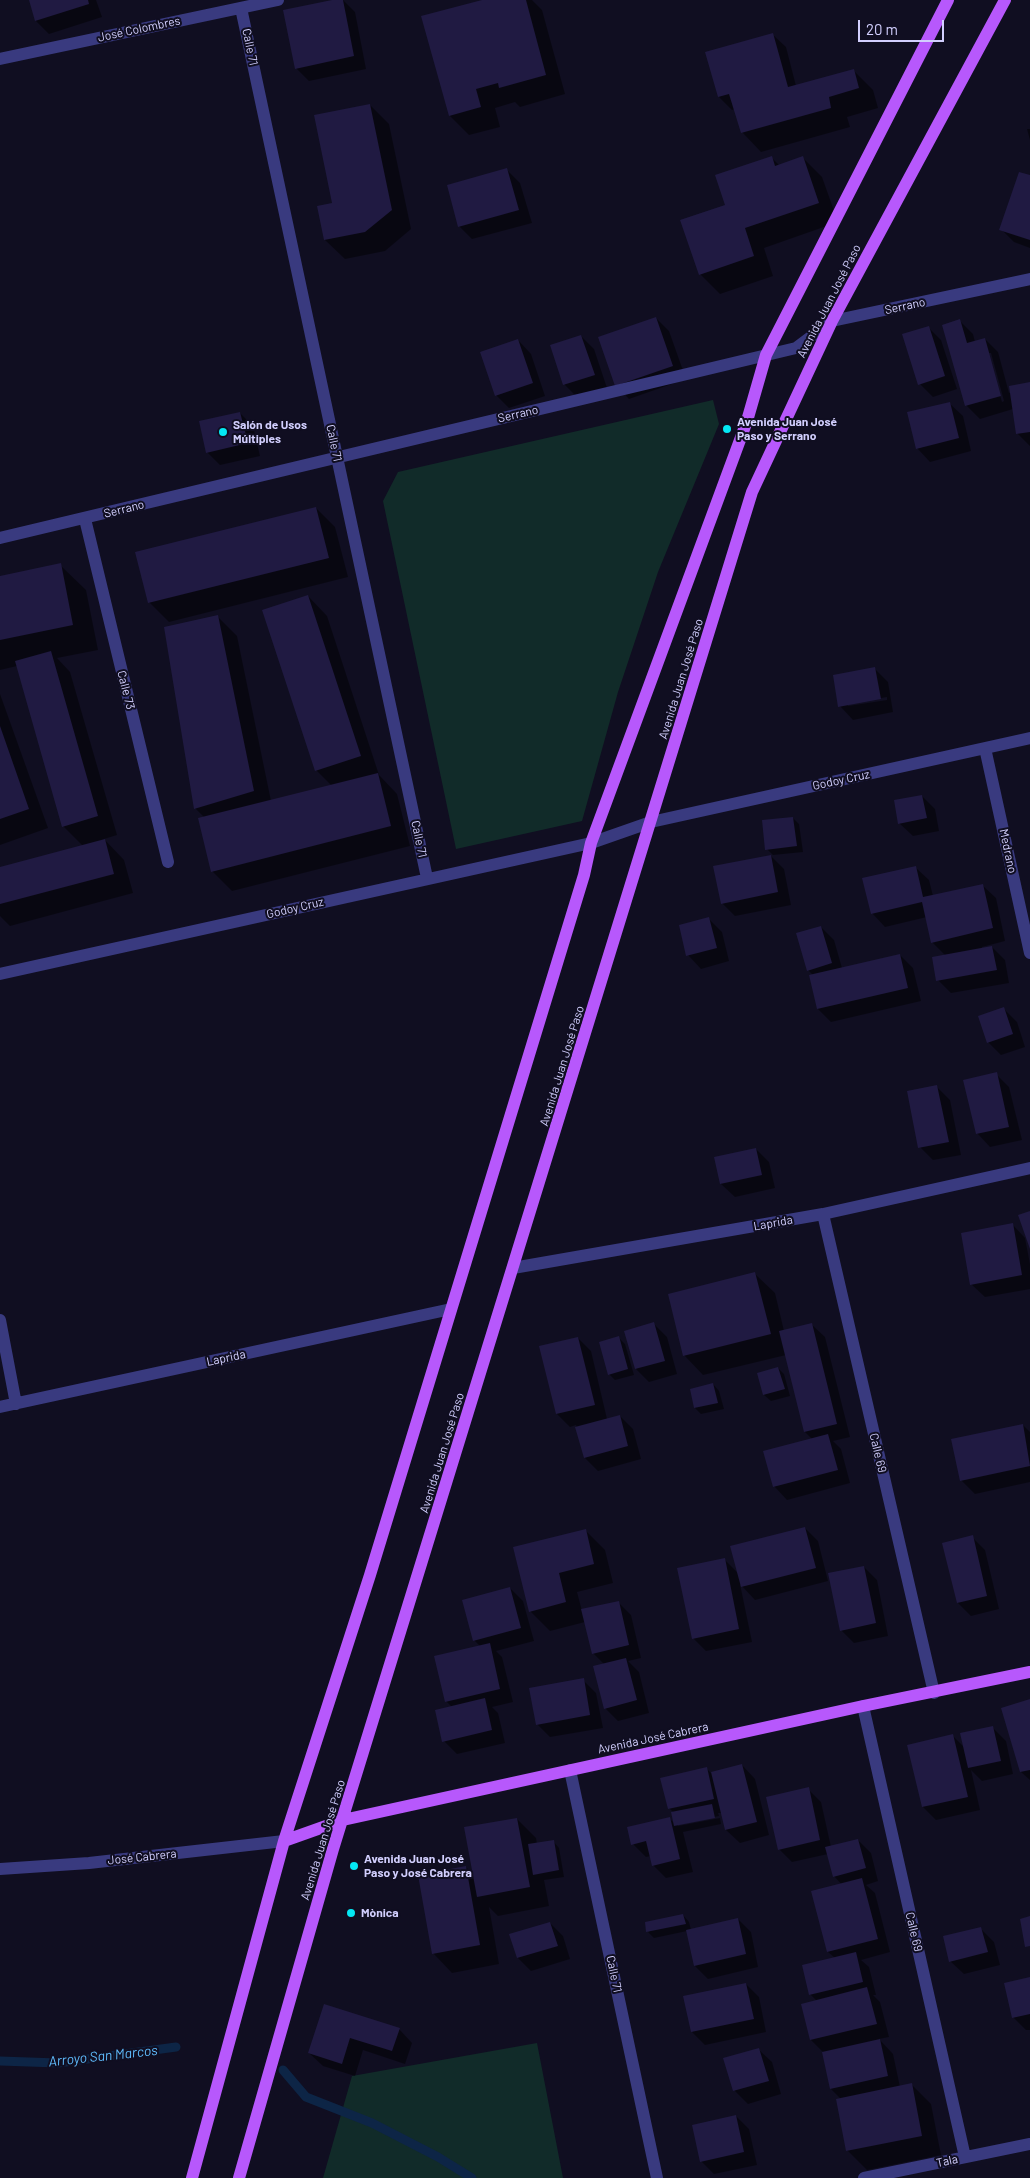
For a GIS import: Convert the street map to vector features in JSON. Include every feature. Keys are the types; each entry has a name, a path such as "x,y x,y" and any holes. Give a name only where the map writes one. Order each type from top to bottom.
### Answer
{"main road":[{"name":"Avenida Juan José Paso","path":"192,2178 284,1841 370,1575 584,875 591,843 737,448 766,355 948,0"},
{"name":"Avenida Juan José Paso","path":"239,2178 333,1848 752,492 832,321 1005,0"},
{"name":"Avenida José Cabrera","path":"284,1841 343,1820 863,1706 1030,1672"}],"street":[{"name":"José Colombres","path":"0,58 278,0"},
{"name":"Calle 71","path":"242,8 428,878"},
{"name":"Serrano","path":"0,538 796,348 832,321 1030,279"},
{"name":"Calle 73","path":"85,518 168,862"},
{"name":"Godoy Cruz","path":"0,974 591,843 651,822 1030,738"},
{"name":"Medrano","path":"985,748 1030,953"},
{"name":"Laprida","path":"513,1268 822,1214 1030,1168"},
{"name":"Calle 69","path":"822,1214 934,1693"},
{"name":"Laprida","path":"0,1407 451,1309"},
{"path":"0,1320 16,1404"},
{"name":"Calle 69","path":"863,1706 965,2157"},
{"name":"Calle 71","path":"570,1770 657,2178"},
{"name":"José Cabrera","path":"0,1869 89,1863 284,1841"},
{"name":"Tala","path":"864,2178 1030,2144"}],"green space":[{"path":"713,400 719,424 658,572 618,692 582,821 456,849 383,501 398,472"},
{"path":"537,2043 563,2178 323,2178 352,2076"}],"building":[{"path":"29,0 88,0 89,4 35,21"},
{"path":"332,0 343,0 354,56 295,69 283,10"},
{"path":"482,0 526,0 546,75 499,88 498,83 476,89 481,107 449,116 421,16"},
{"path":"773,33 788,87 854,69 859,88 829,97 831,108 741,133 729,94 718,97 705,52"},
{"path":"370,104 392,210 365,232 324,240 317,206 332,203 314,115"},
{"path":"772,156 775,166 803,156 819,203 745,228 754,256 699,275 680,220 725,205 715,175"},
{"path":"507,168 519,210 458,227 447,185"},
{"path":"1019,172 1030,175 1030,240 999,230"},
{"path":"656,317 673,366 615,386 598,337"},
{"path":"960,319 967,343 985,338 1001,396 965,406 942,325"},
{"path":"929,326 945,376 918,385 902,334"},
{"path":"581,335 595,375 563,385 550,345"},
{"path":"518,339 533,383 495,396 480,352"},
{"path":"1030,382 1030,432 1016,434 1009,386"},
{"path":"950,402 959,438 916,449 907,412"},
{"name":"Salón de Usos Múltiples","path":"240,412 248,443 206,453 199,421"},
{"path":"316,507 329,558 148,603 135,552"},
{"path":"61,563 73,625 0,640 0,576"},
{"path":"308,595 361,756 315,771 262,610"},
{"path":"218,615 254,791 194,809 164,627"},
{"path":"51,651 98,816 62,827 15,661"},
{"path":"875,667 881,699 838,707 833,675"},
{"path":"0,726 29,809 0,819"},
{"path":"378,773 391,826 211,872 198,818"},
{"path":"922,795 927,818 898,824 894,800"},
{"path":"793,817 797,846 765,850 762,820"},
{"path":"105,839 114,874 0,904 0,867"},
{"path":"771,855 778,892 721,904 713,866"},
{"path":"916,866 923,897 983,884 993,928 931,943 922,902 871,914 862,878"},
{"path":"709,917 717,948 686,956 679,925"},
{"path":"821,926 832,963 807,971 796,933"},
{"path":"992,946 997,970 936,981 932,957"},
{"path":"900,954 908,988 817,1009 809,975"},
{"path":"1004,1007 1013,1034 987,1043 978,1016"},
{"path":"997,1072 1009,1127 976,1134 963,1080"},
{"path":"937,1085 949,1142 918,1148 907,1091"},
{"path":"756,1148 762,1175 720,1184 714,1157"},
{"path":"1030,1211 1030,1249 1018,1215"},
{"path":"1013,1223 1022,1275 970,1285 961,1233"},
{"path":"755,1272 771,1334 683,1356 668,1294"},
{"path":"654,1322 665,1361 635,1369 624,1331"},
{"path":"812,1323 837,1424 804,1432 779,1331"},
{"path":"619,1336 628,1369 608,1375 599,1342"},
{"path":"578,1337 595,1405 556,1414 539,1346"},
{"path":"778,1367 785,1389 763,1395 757,1373"},
{"path":"713,1383 718,1403 694,1408 690,1389"},
{"path":"620,1415 628,1446 584,1458 575,1427"},
{"path":"1023,1424 1030,1466 960,1481 951,1439"},
{"path":"828,1434 838,1470 773,1487 763,1451"},
{"path":"805,1527 816,1568 741,1587 730,1546"},
{"path":"586,1529 594,1564 559,1573 566,1602 529,1612 513,1547"},
{"path":"973,1535 987,1596 957,1603 942,1543"},
{"path":"725,1558 739,1629 692,1639 677,1568"},
{"path":"864,1566 876,1623 840,1631 828,1573"},
{"path":"510,1587 521,1628 473,1641 462,1600"},
{"path":"619,1601 629,1645 592,1654 581,1609"},
{"path":"490,1643 500,1689 445,1702 434,1656"},
{"path":"626,1658 637,1700 604,1709 593,1666"},
{"path":"584,1678 590,1715 536,1725 529,1688"},
{"path":"485,1698 492,1730 442,1742 435,1710"},
{"path":"1030,1699 1030,1770 1020,1772 1001,1708"},
{"path":"993,1726 1001,1761 968,1768 960,1733"},
{"path":"953,1734 968,1797 922,1807 907,1745"},
{"path":"742,1764 757,1822 725,1830 711,1772"},
{"path":"707,1767 714,1799 668,1809 660,1778"},
{"path":"809,1787 820,1840 778,1850 766,1797"},
{"path":"712,1804 715,1818 674,1826 671,1812"},
{"path":"670,1817 680,1859 652,1866 646,1841 631,1845 627,1827"},
{"path":"517,1818 530,1887 477,1897 464,1827"},
{"path":"858,1839 866,1868 833,1877 825,1847"},
{"path":"554,1840 559,1870 533,1875 528,1844"},
{"path":"466,1866 480,1945 432,1954 418,1875"},
{"path":"862,1878 878,1939 827,1952 811,1891"},
{"path":"683,1914 686,1924 646,1932 645,1922"},
{"path":"1030,1916 1030,1946 1025,1947 1020,1919"},
{"path":"738,1918 746,1954 694,1966 686,1930"},
{"path":"550,1922 558,1946 517,1958 509,1934"},
{"path":"981,1927 988,1952 949,1962 943,1936"},
{"path":"856,1952 863,1982 809,1995 802,1965"},
{"path":"1030,1977 1030,2014 1012,2018 1004,1983"},
{"path":"746,1983 754,2019 691,2032 683,1996"},
{"path":"867,1987 877,2024 810,2040 801,2004"},
{"path":"324,2004 400,2028 392,2051 350,2038 342,2064 308,2053"},
{"path":"880,2039 888,2076 830,2089 822,2052"},
{"path":"759,2048 769,2081 733,2091 723,2058"},
{"path":"912,2083 922,2136 846,2151 836,2099"},
{"path":"736,2115 744,2152 700,2162 692,2125"}],"waterway":[{"name":"Arroyo San Marcos","path":"0,2061 58,2063 176,2047"},
{"name":"Arroyo San Marcos","path":"283,2070 306,2097 372,2123 438,2157 472,2178"}],"place":[{"name":"Avenida Juan José Paso y Serrano","path":"727,429"},
{"name":"Salón de Usos Múltiples","path":"223,432"},
{"name":"Avenida Juan José Paso y José Cabrera","path":"354,1866"},
{"name":"Mònica","path":"351,1913"}]}
